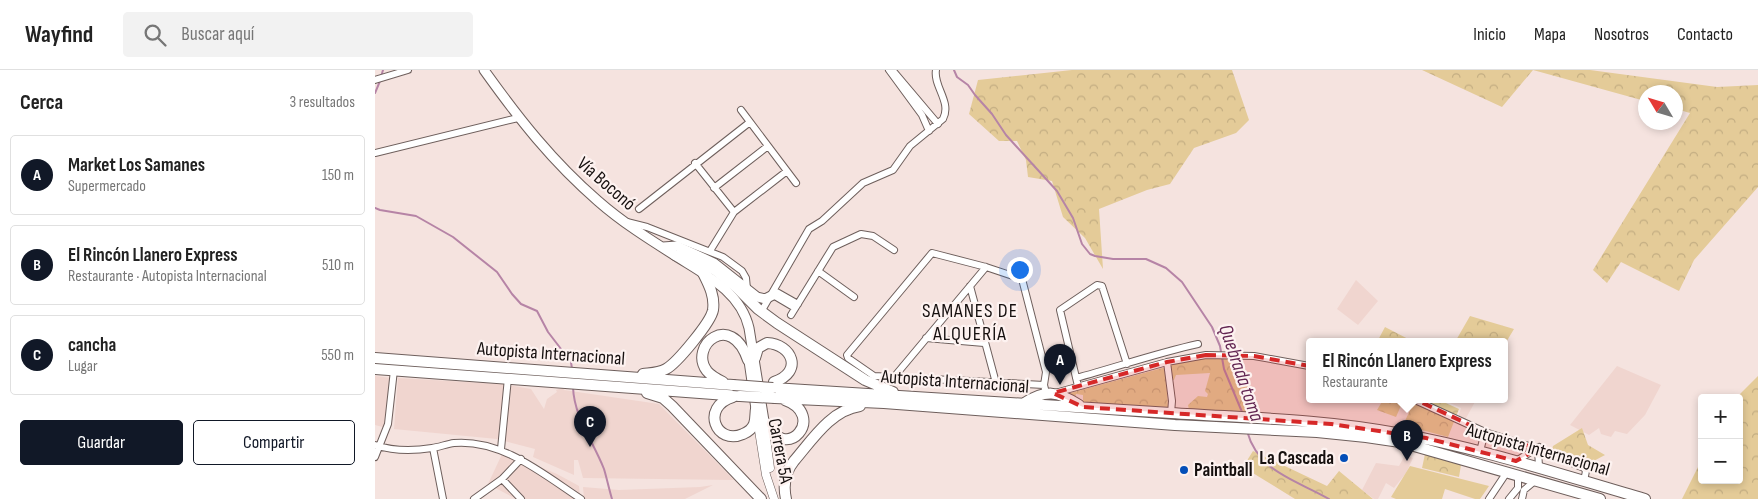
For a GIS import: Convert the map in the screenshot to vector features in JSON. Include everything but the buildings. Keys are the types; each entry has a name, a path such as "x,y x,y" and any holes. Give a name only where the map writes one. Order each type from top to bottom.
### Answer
{"highway":[{"path":"675,256 700,263 715,270 730,281 761,312 865,380 885,390 908,396"},
{"path":"611,376 657,372 665,370 674,363 706,326 711,317 713,295 703,274"},
{"path":"731,384 713,377 705,369 703,355 708,342 714,337 721,335 732,336 741,344 751,359 759,348 767,343 778,345 788,354 792,362 791,370 775,391 801,411 804,420 801,431 793,438 780,438 771,433 764,420"},
{"name":"Autopista Internacional","path":"375,358 731,384 775,391 885,403 1184,426 1348,435 1400,442 1600,499"},
{"name":"Autopista Internacional","path":"375,369 739,396 775,391 908,396 1355,427 1418,437 1480,451 1645,499"},
{"path":"627,387 654,395 667,402 761,499"},
{"path":"1023,404 1048,390 1066,397 1083,407"},
{"path":"739,396 722,401 715,410 715,423 724,434 735,436 747,432 753,425 756,408"},
{"path":"786,499 785,481 789,468 833,419 848,408 885,403"}],"main road":[{"name":"Vía Boconó","path":"484,70 518,118 568,173 599,202 624,222 703,274 732,296 744,326 764,420"},
{"path":"663,247 677,246 721,268 747,290 762,299 774,293"},
{"name":"Vía Boconó","path":"751,359 756,408"}],"street":[{"path":"375,80 408,70"},
{"path":"761,312 774,293 809,229 822,221 863,183 893,170 910,146 938,124 946,113 944,100 935,74 936,70"},
{"path":"892,71 911,96 938,124"},
{"path":"911,96 929,131"},
{"path":"741,110 796,183"},
{"path":"375,153 518,118"},
{"path":"639,209 695,163 750,122"},
{"path":"714,188 768,146"},
{"path":"695,163 734,212"},
{"path":"710,251 734,212 787,171"},
{"path":"624,222 647,228 710,251 727,260 745,275 747,290"},
{"path":"791,315 833,247 861,234 873,236 894,250"},
{"path":"1048,390 1046,372 1024,282 1019,277 932,253 849,352 848,358 870,375 996,383 1048,390 1078,386 1167,362 1207,355 1254,356 1306,365"},
{"path":"721,268 727,260"},
{"path":"894,377 987,267"},
{"path":"818,271 854,297"},
{"path":"1078,386 1060,310 1097,285 1101,286 1127,364"},
{"path":"970,286 996,383"},
{"path":"774,293 797,306"},
{"path":"926,338 984,343"},
{"path":"1076,378 1152,355 1198,344"},
{"path":"1167,362 1172,401 1171,413"},
{"path":"375,457 377,446 388,424 395,370"},
{"path":"501,449 508,378"},
{"path":"1422,403 1485,432 1539,447 1584,468 1586,471 1584,481"},
{"name":"Carrera 5A","path":"756,408 766,475 774,499"},
{"name":"Carrera 5A","path":"764,420 771,476 778,499"},
{"path":"1480,451 1485,432"},
{"path":"377,446 415,451 454,443 477,444 501,449 521,459 581,499"},
{"path":"1516,461 1539,447"},
{"path":"1539,447 1539,467"},
{"path":"433,448 443,499"},
{"path":"474,499 502,480 521,459"},
{"path":"1489,499 1507,472"},
{"path":"1509,499 1518,488 1518,475"},
{"path":"502,480 521,499"},
{"path":"1515,494 1522,498 1524,490 1536,480"}],"highlighted area":[{"path":"1206,355 1254,356 1337,371 1391,388 1485,432 1538,449 1516,461 1426,438 1331,424 1083,407 1053,393 1167,362"}],"shaded area":[{"path":"1356,280 1378,301 1358,325 1337,309"},
{"path":"1617,366 1661,385 1645,415 1627,434 1615,431 1611,437 1601,434 1599,428 1589,435 1570,425"},
{"path":"375,376 392,378 387,428 375,425"},
{"path":"398,378 502,384 531,389 544,409 547,399 557,392 556,390 563,388 564,390 659,404 734,480 583,478 578,460 574,460 574,475 533,457 535,449 497,439 394,429"},
{"path":"1450,403 1474,403 1465,420 1458,418 1461,408"},
{"path":"503,452 557,474 579,486 580,499 516,499 488,484"},
{"path":"1405,455 1413,458 1406,473 1394,488 1386,483 1378,499 1374,499 1362,490 1376,463 1399,466"},
{"path":"713,485 685,499 584,499 583,487 619,490"}],"green space":[{"path":"1072,70 1232,70 1249,120 1236,133 1194,148 1170,184 1147,190 1099,209 1103,269 1085,238 1063,217 1052,181 1028,177 1026,160 1017,141 999,141 969,114 978,80"},
{"path":"1422,70 1533,70 1502,107"},
{"path":"1533,70 1590,70 1717,87 1758,85 1758,187 1694,260 1679,291 1621,262 1607,283 1593,270 1679,130 1683,130 1683,124 1690,113 1683,111 1683,85 1638,85 1638,99"},
{"path":"1470,316 1514,329 1508,339 1457,338"},
{"path":"1385,327 1406,338 1379,338"},
{"path":"1204,357 1240,357 1252,400 1255,400 1255,415 1189,410 1188,405 1198,396 1207,397 1208,394 1205,391 1210,373 1176,375 1174,380 1171,380 1168,363"},
{"path":"1166,367 1168,407 1083,404 1083,395 1076,394 1075,400 1066,394"},
{"path":"1758,376 1758,499 1682,499 1698,467 1698,484 1743,484 1743,394 1740,394"},
{"path":"1381,403 1402,403 1396,417 1377,410"},
{"path":"1410,403 1415,403 1431,411 1423,403 1446,403 1459,409 1448,437 1403,425 1413,404"},
{"path":"1582,428 1588,445 1605,455 1588,464 1552,450 1553,446"},
{"path":"1253,451 1327,486 1339,471 1373,499 1295,499 1243,467"},
{"path":"1425,454 1461,465 1459,477 1422,468"},
{"path":"1410,466 1489,486 1480,499 1445,489 1442,499 1396,499 1391,497"}],"waterway":[{"path":"381,77 383,70"},
{"name":"Quebrada toma","path":"954,70 957,77 968,85 992,114 1006,135 1057,191 1073,218 1082,244 1090,254 1113,259 1146,259 1166,268 1182,282 1212,327 1220,346 1224,369 1242,412"},
{"path":"375,93 380,81"},
{"path":"375,208 416,216 453,237 497,272 521,304 537,311 548,332 571,362 572,369"},
{"path":"573,387 580,419 600,459 612,499"},
{"name":"Quebrada toma","path":"1247,431 1252,445 1269,466 1291,480 1329,499"}],"place":[{"name":"Market Los Samanes","path":"1060,385"},
{"name":"cancha","path":"590,447"},
{"name":"La Cascada","path":"1344,458"},
{"name":"El Rincón Llanero Express","path":"1407,461"},
{"name":"Paintball","path":"1184,470"}],"district":[{"name":"SAMANES DE ALQUERÍA","path":"970,322"}]}
